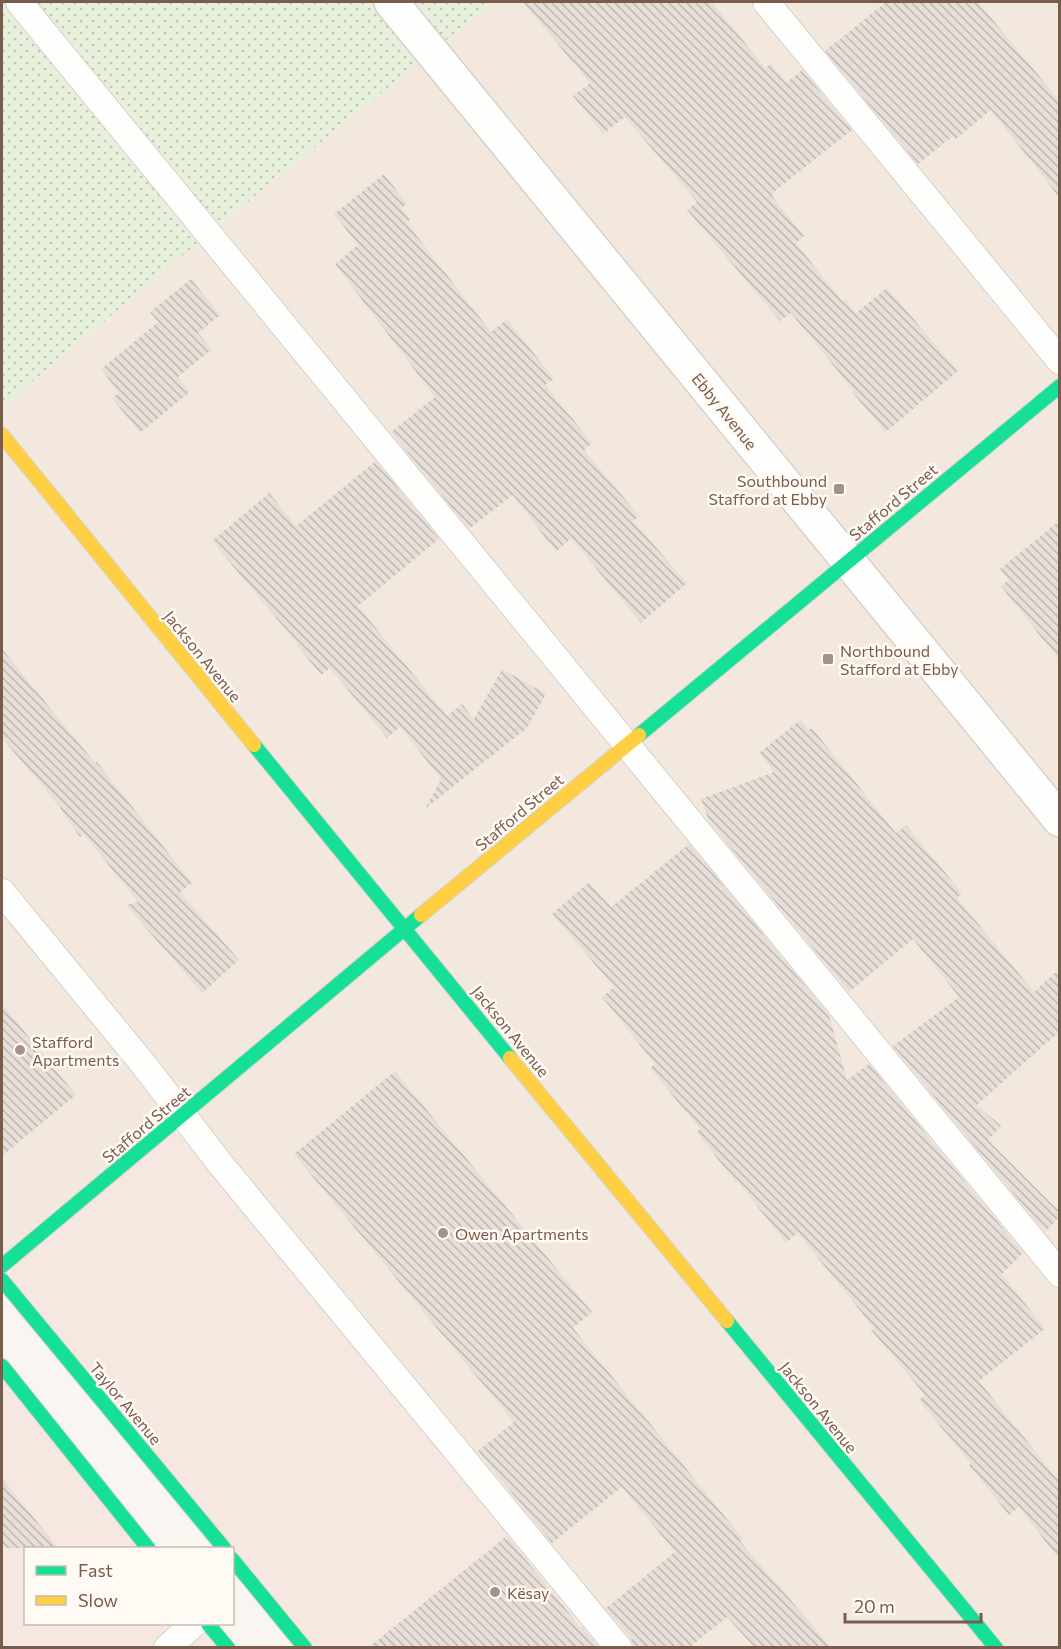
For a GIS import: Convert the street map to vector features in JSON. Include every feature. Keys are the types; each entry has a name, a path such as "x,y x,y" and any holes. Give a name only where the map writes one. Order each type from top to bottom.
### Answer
{"street":[{"name":"Ebby Avenue","path":"391,2 1059,820"},
{"name":"Stafford Street","path":"2,1266 1059,386"},
{"name":"Jackson Avenue","path":"2,435 404,929 996,1647"},
{"name":"Taylor Avenue","path":"2,1280 223,1547"},
{"path":"2,1366 147,1547"},
{"path":"234,1561 305,1647"},
{"path":"210,1625 228,1647"}],"lane":[{"path":"19,2 1059,1274"},
{"path":"766,2 1059,361"},
{"path":"2,892 144,1065 182,1116 619,1647"},
{"path":"167,1647 192,1625"}],"shaded area":[{"path":"493,2 1059,2 1059,1647 619,1647 2,1266 2,407 208,234"},
{"path":"182,1117 619,1647 305,1647 234,1561 234,1547 222,1547 2,1280"},
{"path":"2,1365 147,1547 24,1547 24,1625 209,1625 228,1647 2,1647"}],"green space":[{"path":"2,2 493,2 208,234 2,407"}],"building":[{"path":"523,2 712,2 765,68 771,64 786,83 802,70 852,130 775,191 772,196 804,236 796,243 842,301 845,299 856,313 887,288 958,371 886,432 791,313 780,321 687,210 697,202 625,117 603,134 573,96 590,83"},
{"path":"886,2 978,2 1059,100 1059,197 991,110 956,139 953,136 918,164 825,51"},
{"path":"384,174 407,204 401,208 410,220 406,222 491,332 507,319 554,379 545,385 592,443 584,450 639,516 633,521 687,583 641,623 571,538 556,552 513,495 469,529 391,432 435,397 335,264 358,245 334,214"},
{"path":"191,279 220,315 198,333 212,349 178,377 190,392 140,433 112,398 119,393 101,369 158,322 150,312"},
{"path":"376,461 439,539 358,606 447,716 462,704 474,719 502,669 546,694 527,728 425,809 441,779 400,727 387,738 330,668 321,675 212,541 269,493 296,526"},
{"path":"1059,521 1059,660 1001,586 1009,580 1000,569"},
{"path":"2,649 95,763 97,762 192,883 180,892 239,960 202,993 126,905 138,902 84,834 80,837 61,808 2,738"},
{"path":"800,720 809,730 812,728 896,833 906,825 962,893 957,898 1034,992 1059,969 1059,1032 977,1105 1001,1126 988,1140 1059,1211 1059,1217 1045,1232 893,1046 959,997 913,939 849,992 709,821 701,799 774,772 759,753"},
{"path":"689,844 829,1015 847,1080 869,1064 1023,1253 1002,1274 1045,1329 979,1381 1059,1481 1059,1559 1019,1507 1009,1515 919,1400 925,1395 871,1330 874,1328 798,1233 786,1243 738,1182 736,1183 697,1132 700,1129 650,1068 655,1064 602,997 614,987 552,914 589,882 611,907"},
{"name":"Stafford Apartments","path":"2,1004 76,1095 2,1156"},
{"path":"395,1071 592,1312 573,1328 743,1539 740,1541 831,1647 754,1647 727,1617 690,1647 634,1647 631,1638 606,1608 675,1552 622,1487 552,1543 478,1451 514,1422 294,1154"},
{"path":"2,1478 57,1547 2,1548"},
{"name":"Kësay","path":"507,1536 599,1647 369,1647"}],"traffic: fast":[{"path":"639,735 1060,386"},
{"path":"254,745 510,1058"},
{"path":"2,1266 421,915"},
{"path":"2,1280 223,1547"},
{"path":"727,1321 996,1648"},
{"path":"2,1366 147,1547"},
{"path":"234,1561 305,1648"},
{"path":"209,1625 228,1648"}],"traffic: slow":[{"path":"2,435 254,745"},
{"path":"421,915 639,735"},
{"path":"510,1058 727,1321"}],"place":[{"name":"Southbound Stafford at Ebby","path":"839,489"},
{"name":"Northbound Stafford at Ebby","path":"828,659"},
{"name":"Stafford Apartments","path":"20,1050"},
{"name":"Owen Apartments","path":"443,1233"},
{"name":"Kësay","path":"495,1592"}]}
